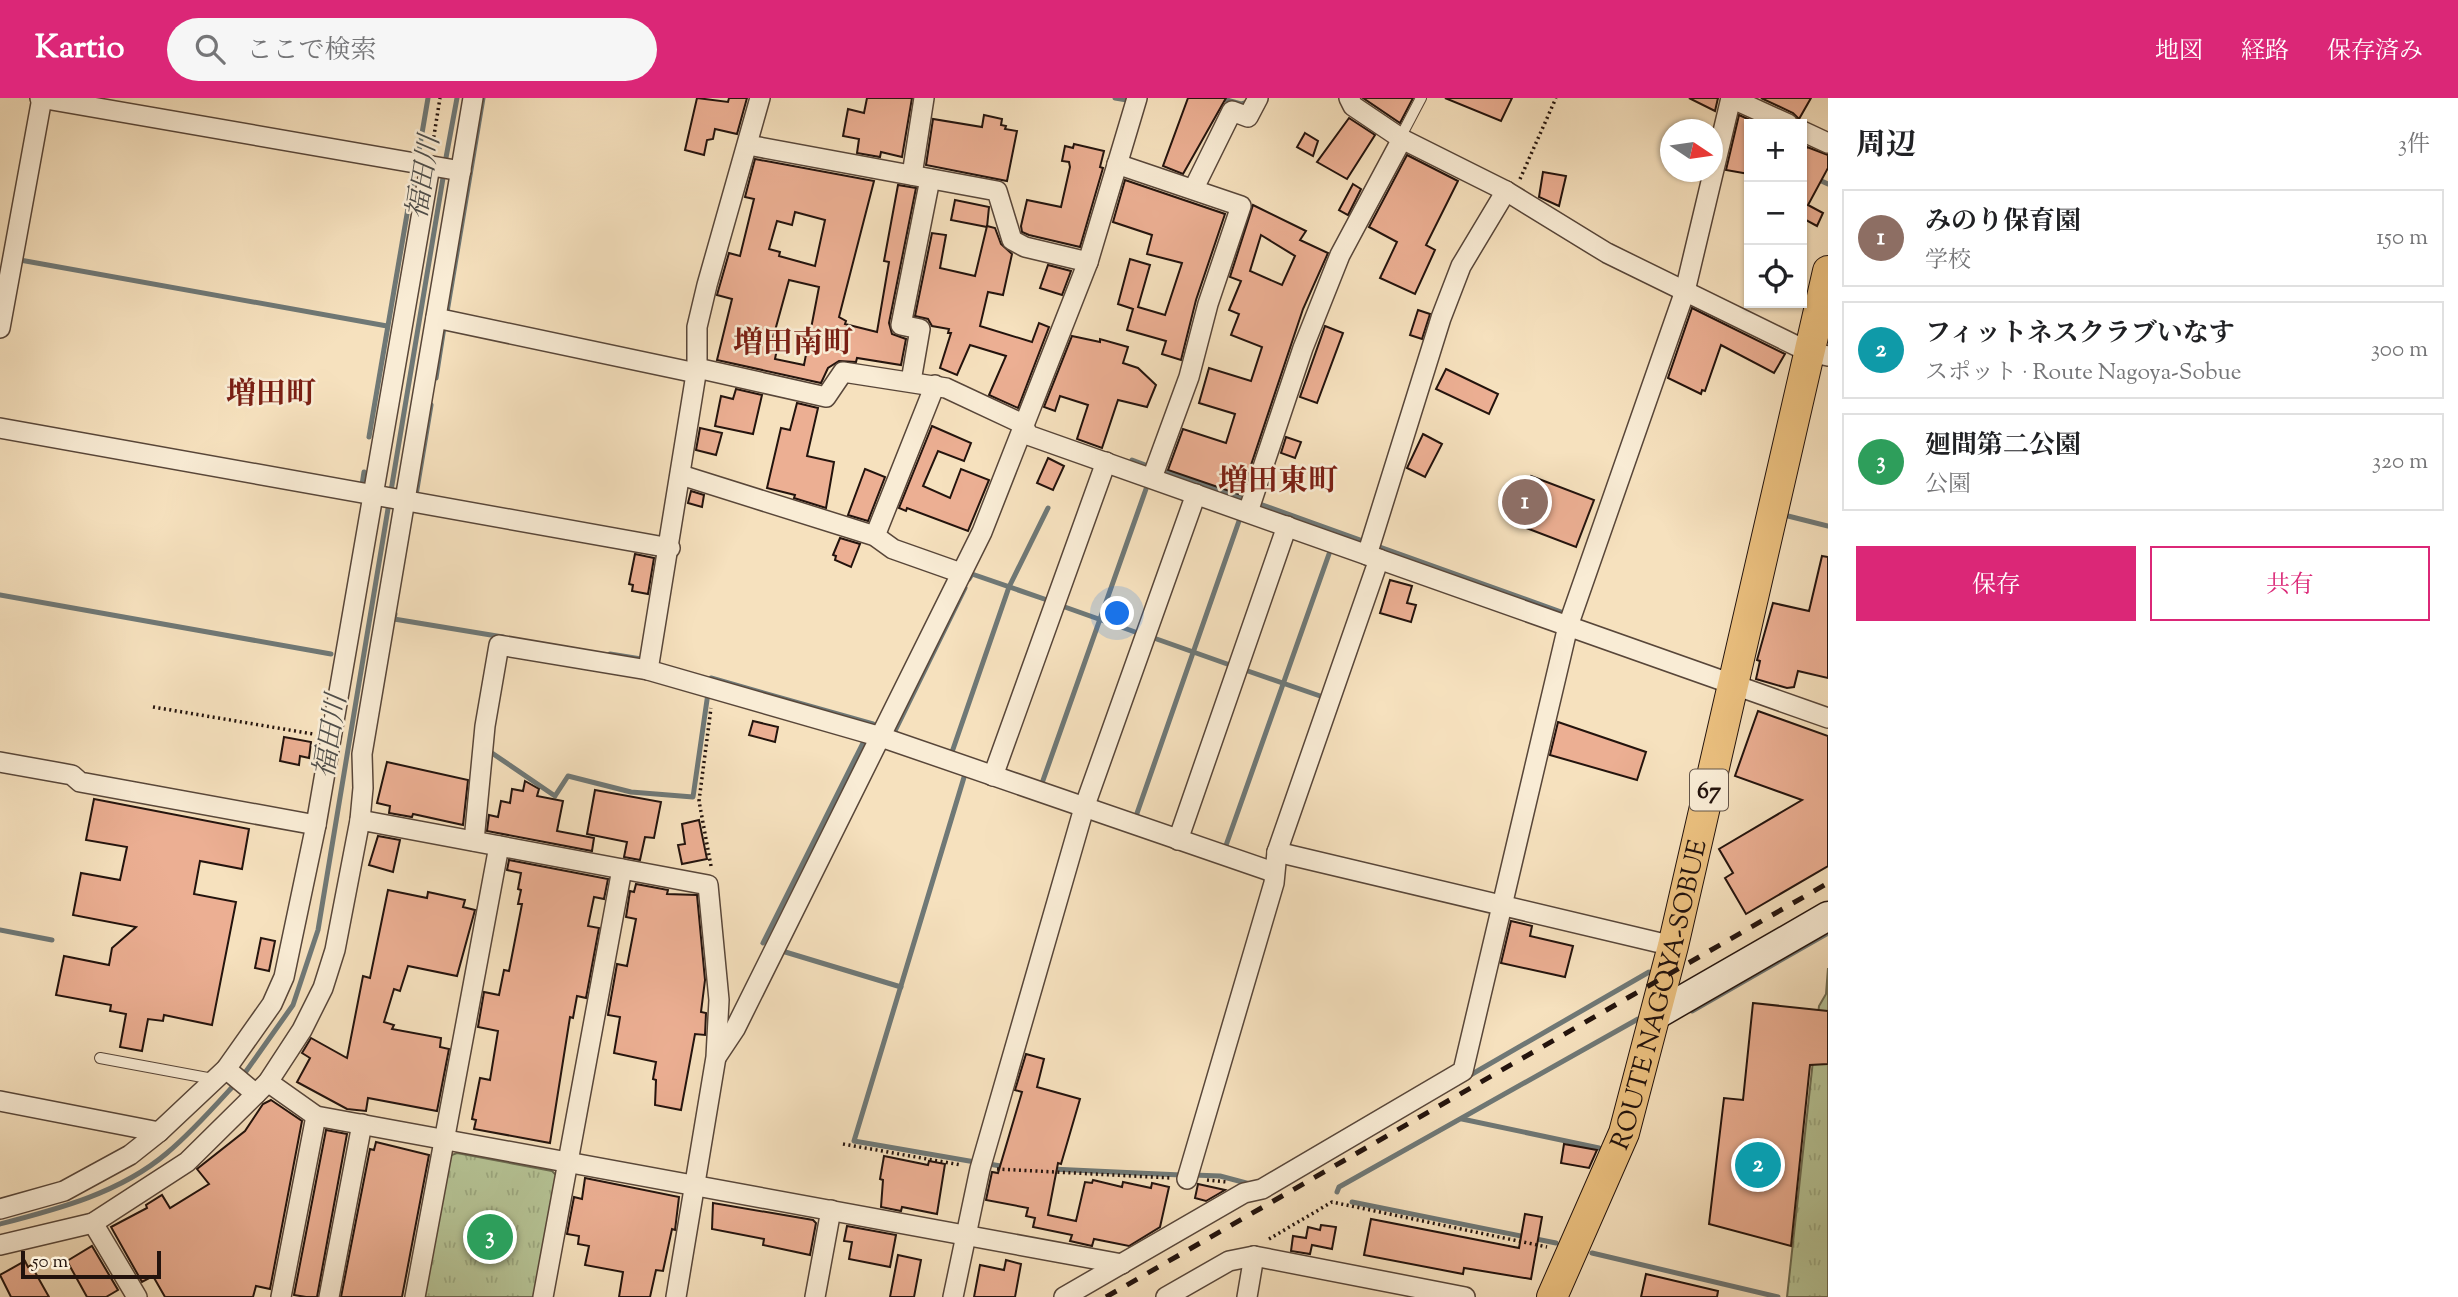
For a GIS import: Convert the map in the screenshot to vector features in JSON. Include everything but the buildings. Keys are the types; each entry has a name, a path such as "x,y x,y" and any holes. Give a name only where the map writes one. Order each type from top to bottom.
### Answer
{"main road":[{"name":"ROUTE NAGOYA-SOBUE","path":"1552,1297 1624,1133 1656,1015 1733,684 1818,354 1828,271"}],"street":[{"path":"0,328 41,98 444,168"},
{"path":"0,1245 93,1223 187,1162 258,1088 302,1030 323,988 335,950 360,820 362,754 390,498 444,168 473,98"},
{"path":"648,670 697,370 697,327 760,98"},
{"path":"911,381 920,330 901,325 921,177 924,98"},
{"path":"716,1057 735,1029 881,737 961,573 1012,459 1023,424 1088,262 1137,98"},
{"path":"1194,188 1232,111 1248,117 1258,98"},
{"path":"1349,98 1353,106 1401,138 1509,192 1607,253 1818,354"},
{"path":"1064,1297 1244,1193 1262,1189 1463,1071 1568,626 1685,291 1731,98 1777,119"},
{"path":"1807,133 1828,143"},
{"path":"1248,512 1303,348 1340,256 1401,138"},
{"path":"748,145 997,191 1012,240 1025,247 1088,262"},
{"path":"1117,164 1241,206 1208,304 1189,377 1152,478"},
{"path":"0,1209 64,1191 130,1155 159,1132 225,1075 272,1004 284,977 316,825 331,737 436,318 444,168"},
{"path":"1187,1179 1274,883 1277,852 1373,557 1441,318 1461,266 1509,192"},
{"path":"436,318 826,397 843,372 935,385 1023,424 1028,435 1828,719"},
{"path":"875,536 935,385"},
{"path":"0,428 670,548"},
{"path":"993,776 1106,462"},
{"path":"681,475 875,536 893,549 961,573"},
{"path":"953,1297 980,1168 1084,808 1196,494"},
{"path":"1178,840 1287,526"},
{"path":"474,841 485,726 499,645 648,670 881,737 1273,872"},
{"path":"0,762 72,775 80,782 316,825"},
{"path":"360,820 708,885 719,1000 716,1057 676,1297"},
{"path":"415,1297 499,846"},
{"path":"1277,852 1672,946"},
{"path":"543,1297 622,869"},
{"path":"1656,1015 1828,916"},
{"path":"225,1075 316,1116 1122,1264"},
{"path":"0,1101 159,1132"},
{"path":"281,1297 316,1116"},
{"path":"330,1297 362,1124"},
{"path":"816,1297 831,1210"},
{"path":"93,1223 137,1297"},
{"path":"1247,1297 1254,1256"},
{"path":"1166,1297 1229,1261 1254,1256 1376,1288 1465,1297"}],"lane":[{"path":"1401,138 1421,98"},
{"path":"100,1058 225,1075"}],"path":[{"path":"440,98 444,168"},
{"path":"1509,192 1529,163 1536,140 1556,98"},
{"path":"708,885 713,874 699,801 706,730 716,689"},
{"path":"153,707 331,737"},
{"path":"843,1144 980,1168 1219,1180 1240,1185 1244,1193"},
{"path":"1254,1256 1259,1245 1332,1202 1574,1252"}],"green space":[{"path":"1828,968 1828,1297 1787,1297 1819,1006 1826,994"},
{"path":"457,1153 552,1171 558,1177 536,1297 423,1297 449,1156"}],"waterway":[{"path":"419,151 428,98"},
{"name":"福田川","path":"445,163 457,98"},
{"path":"447,312 483,98"},
{"path":"1115,98 1127,100"},
{"path":"1220,98 1241,104 1250,101"},
{"name":"福田川","path":"242,1077 293,1005 318,930 444,172"},
{"path":"369,437 413,179"},
{"path":"1817,179 1828,184"},
{"path":"20,260 387,326"},
{"path":"436,378 444,327"},
{"path":"416,495 431,405"},
{"path":"1132,460 1148,466"},
{"path":"356,484 362,485 364,472"},
{"path":"1166,472 1245,499"},
{"path":"1041,786 1146,489"},
{"path":"1257,503 1363,541"},
{"path":"951,755 1009,587 1048,508"},
{"path":"1788,516 1828,526"},
{"path":"1135,819 1239,521"},
{"path":"1377,546 1564,613 1566,610"},
{"path":"1224,851 1329,554"},
{"path":"969,579 972,574 1050,601"},
{"path":"893,735 965,588"},
{"path":"0,595 331,654"},
{"path":"1062,606 1138,633"},
{"path":"395,614 394,619 503,637"},
{"path":"1151,637 1230,665"},
{"path":"610,654 641,659"},
{"path":"1245,670 1323,697"},
{"path":"711,678 873,724"},
{"path":"489,751 555,796 568,776 631,792 693,797 708,693"},
{"path":"763,943 865,739"},
{"path":"962,773 965,774 854,1141 975,1162"},
{"path":"0,930 52,940"},
{"path":"1692,1011 1828,933"},
{"path":"782,951 901,987"},
{"path":"1467,1077 1649,972"},
{"path":"1337,1192 1339,1187 1638,1019"},
{"name":"福田川","path":"0,1224 88,1198 129,1179 176,1145 235,1084"},
{"path":"1462,1119 1599,1148"},
{"path":"989,1164 1006,1167"},
{"path":"1051,1169 1181,1175"},
{"path":"1193,1175 1220,1176 1250,1184"},
{"path":"1352,1202 1556,1243"},
{"path":"1592,1253 1778,1297"}],"railway":[{"path":"1106,1297 1828,883"}],"place":[{"name":"みのり保育園","path":"1525,502"},
{"name":"フィットネスクラブいなす","path":"1758,1165"},
{"name":"廻間第二公園","path":"490,1237"}],"district":[{"name":"増田南町","path":"793,342"},
{"name":"増田町","path":"271,393"},
{"name":"増田東町","path":"1278,480"}]}
